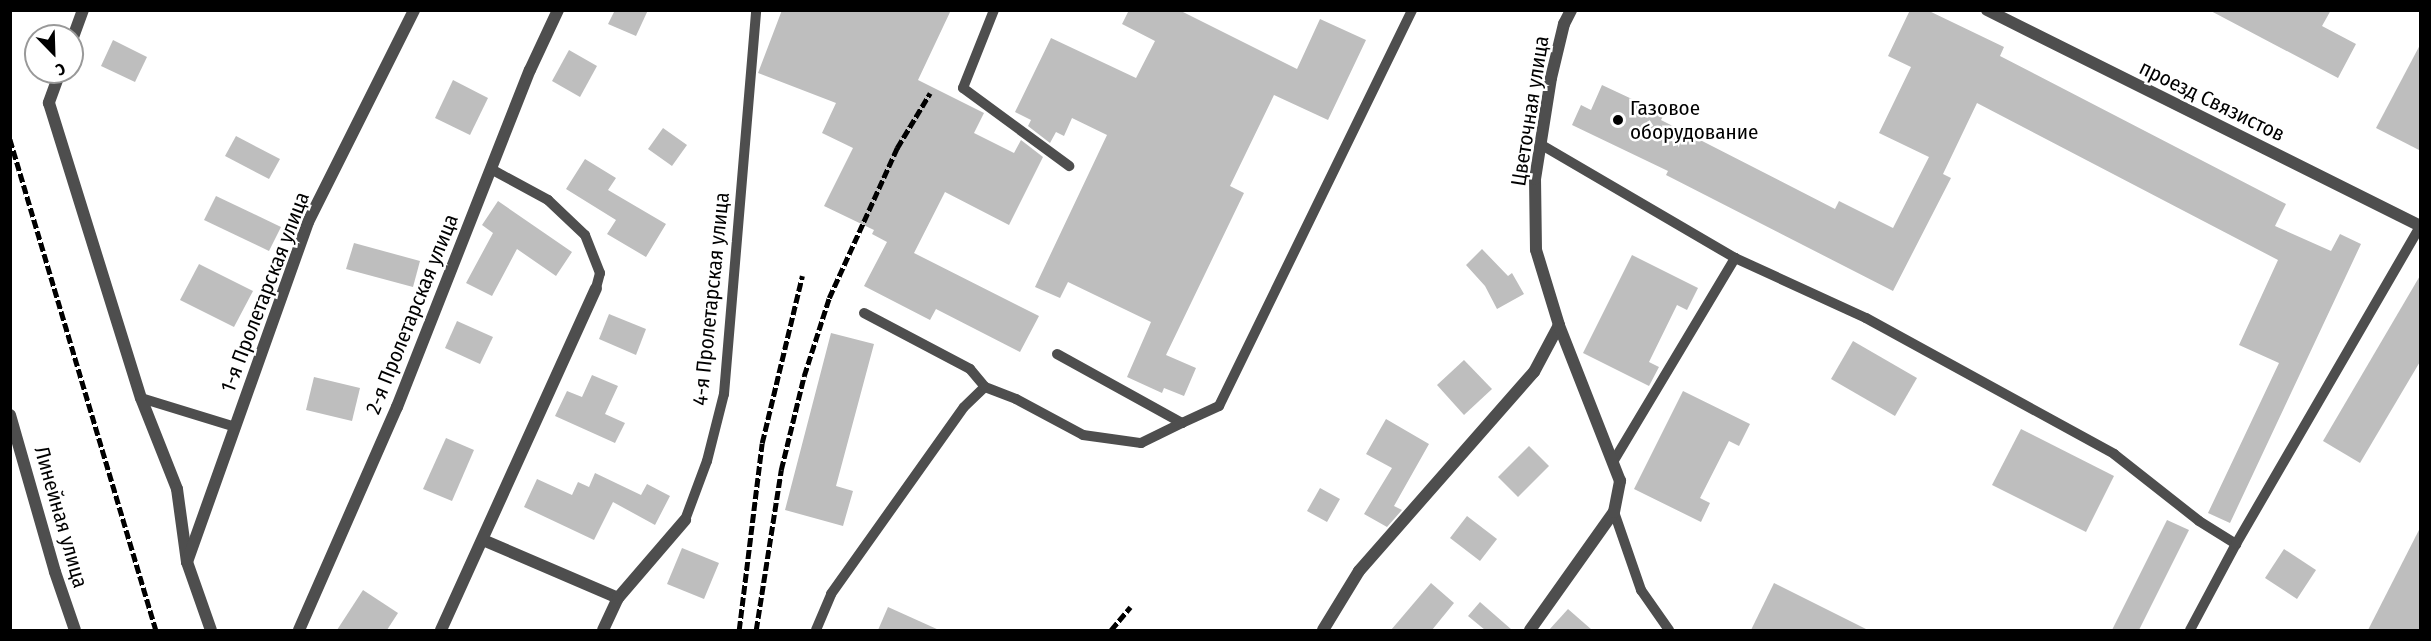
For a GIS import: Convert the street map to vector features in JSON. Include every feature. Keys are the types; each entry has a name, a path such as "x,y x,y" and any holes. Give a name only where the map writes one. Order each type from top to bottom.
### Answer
{"street":[{"name":"1-я Пролетарская улица","path":"186,562 308,222 414,10"},
{"name":"2-я Пролетарская улица","path":"299,630 397,407 530,70 558,10"},
{"name":"Цветочная улица","path":"1571,10 1564,24 1551,78 1534,179 1536,250 1559,325 1620,482 1614,512"},
{"name":"проезд Связистов","path":"1987,10 2421,226"},
{"path":"56,84 49,103 141,398 177,489 186,562 211,630"},
{"path":"441,630 596,288"},
{"path":"1323,630 1359,571 1534,372 1559,325"},
{"name":"Линейная улица","path":"10,415 55,572 75,630"},
{"path":"1530,630 1614,512"},
{"name":"4-я Пролетарская улица","path":"603,630 618,598 685,520"},
{"path":"483,540 618,598"}],"lane":[{"name":"4-я Пролетарская улица","path":"685,520 707,461 724,394 756,10"},
{"path":"994,10 963,88 1069,166"},
{"path":"864,313 970,369 985,387 1016,399 1083,435 1140,443 1219,406 1412,10"},
{"path":"1540,144 1735,258 1866,318 2114,454 2199,521 2236,544"},
{"path":"491,169 548,200 585,235 600,273 596,288"},
{"path":"2190,630 2236,544 2421,226"},
{"path":"1613,462 1735,258"},
{"path":"1057,354 1182,423"},
{"path":"816,630 831,594 957,416 985,387"},
{"path":"141,398 235,427"},
{"path":"1614,512 1641,590 1669,630"}],"building":[{"path":"615,10 648,10 636,36 608,24"},
{"path":"782,10 951,10 918,80 984,113 974,133 1014,153 1021,140 1043,157 1009,225 945,192 914,253 1039,316 1020,352 936,309 930,320 864,286 887,242 872,234 874,230 824,206 853,148 822,133 836,103 758,73"},
{"path":"1129,10 1179,10 1297,69 1320,19 1366,40 1328,120 1274,95 1230,186 1244,193 1166,355 1196,368 1184,396 1164,388 1162,393 1127,377 1151,322 1068,282 1060,298 1035,287 1107,135 1072,118 1064,136 1056,132 1050,143 1028,126 1031,120 1015,112 1051,38 1136,78 1155,41 1122,24"},
{"path":"1910,10 1927,10 2004,47 2000,56 2286,204 2275,226 2331,251 2340,234 2361,244 2230,523 2208,513 2279,363 2239,345 2278,260 1977,103 1943,174 1951,178 1893,291 1666,175 1668,171 1572,125 1581,105 1591,110 1602,85 1664,114 1661,120 1835,209 1839,201 1893,228 1929,157 1879,133 1911,67 1888,56"},
{"path":"2209,10 2331,10 2322,26 2356,44 2338,78"},
{"path":"113,40 147,57 135,82 101,66"},
{"path":"2421,43 2421,151 2376,128"},
{"path":"569,50 597,66 580,97 552,81"},
{"path":"453,80 488,98 470,135 435,118"},
{"path":"663,128 687,145 672,166 648,149"},
{"path":"236,136 280,159 269,179 225,156"},
{"path":"585,159 616,178 608,190 666,224 646,257 607,234 616,220 566,189"},
{"path":"216,196 281,227 269,251 204,220"},
{"path":"498,201 572,252 556,276 517,249 492,296 466,283 493,233 482,225"},
{"path":"354,243 420,261 413,287 346,269"},
{"path":"1482,249 1508,276 1512,273 1524,294 1497,309 1485,286 1466,265"},
{"path":"1632,255 1698,288 1687,310 1677,305 1649,362 1659,367 1649,386 1583,353"},
{"path":"199,264 253,291 234,327 180,300"},
{"path":"2421,274 2421,360 2360,463 2323,441"},
{"path":"609,314 646,329 636,355 599,339"},
{"path":"457,321 493,337 480,364 445,348"},
{"path":"831,333 874,344 836,486 853,491 843,526 785,510"},
{"path":"1853,341 1917,378 1895,416 1831,379"},
{"path":"1464,360 1492,389 1464,415 1437,385"},
{"path":"592,375 618,386 605,414 625,423 615,443 555,416 567,391 582,397"},
{"path":"314,377 360,388 352,421 306,410"},
{"path":"1683,391 1750,424 1739,446 1729,441 1700,498 1710,503 1701,522 1634,489"},
{"path":"1386,419 1429,444 1394,506 1402,510 1387,527 1364,514 1392,468 1366,454"},
{"path":"2021,429 2114,476 2086,532 1992,485"},
{"path":"446,438 474,450 452,501 423,489"},
{"path":"1529,446 1549,466 1518,497 1498,477"},
{"path":"595,473 641,495 647,484 670,496 655,525 613,502 594,540 524,507 537,479 572,495 578,482 589,487"},
{"path":"1320,488 1340,499 1327,522 1307,511"},
{"path":"1467,516 1497,539 1480,561 1450,538"},
{"path":"2167,520 2189,530 2139,630 2112,630"},
{"path":"2421,526 2421,630 2368,630"},
{"path":"682,548 719,563 704,599 667,584"},
{"path":"2284,549 2316,570 2297,599 2265,578"},
{"path":"1431,583 1454,603 1432,630 1391,630"},
{"path":"1774,583 1868,630 1751,630"},
{"path":"363,590 398,613 387,630 337,630"},
{"path":"1480,602 1512,630 1485,630 1468,616"},
{"path":"888,607 939,630 878,630"},
{"path":"1568,609 1592,630 1549,630"}],"railway":[{"path":"756,630 781,470 804,376 829,298 897,148 930,93"},
{"path":"10,139 156,630"},
{"path":"739,630 762,443 802,276"},
{"path":"1111,630 1130,607"}],"place":[{"name":"Газовое оборудование","path":"1618,120"}]}
